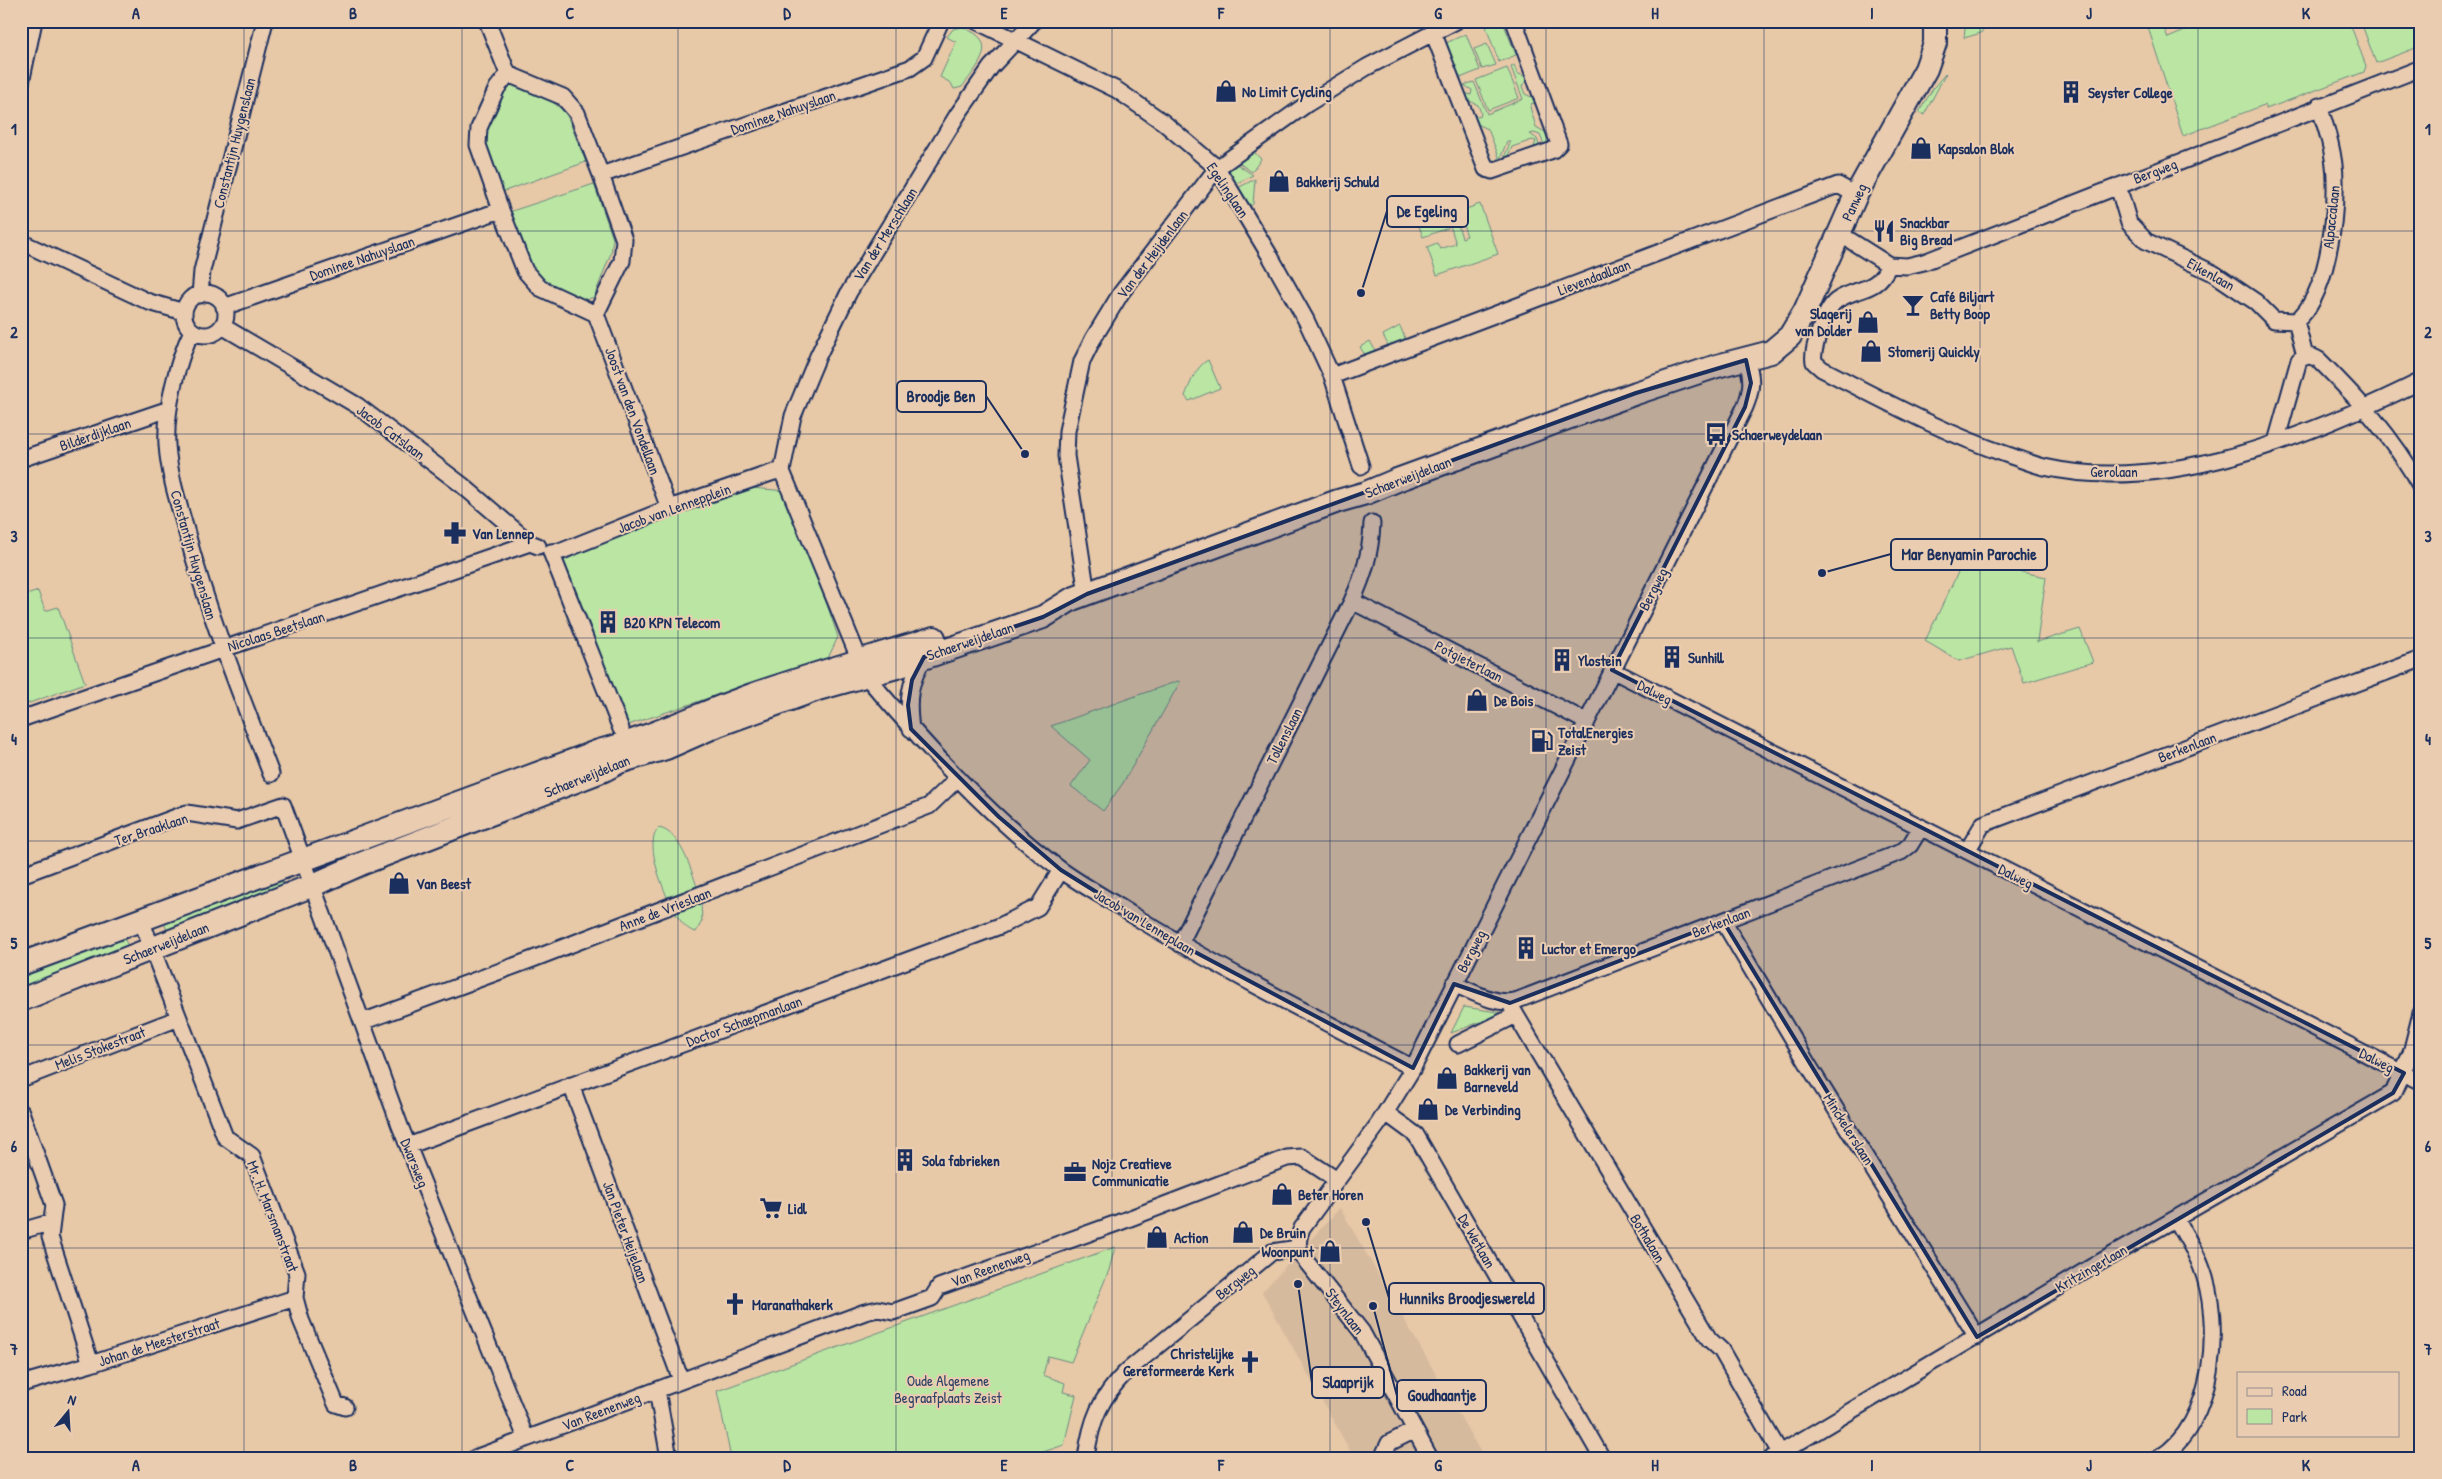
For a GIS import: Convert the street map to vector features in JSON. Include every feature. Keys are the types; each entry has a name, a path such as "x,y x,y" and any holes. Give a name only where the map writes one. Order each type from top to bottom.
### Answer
{"street":[{"path":"21,83 34,21"},
{"name":"Constantijn Huygenslaan","path":"200,295 202,272 265,21"},
{"path":"488,21 508,74 563,97 577,113 601,175 624,240 622,261 596,314 540,288 525,271 501,210 478,144 479,128 497,88 508,74"},
{"name":"Dominee Nahuyslaan","path":"601,175 910,68 924,58 941,21"},
{"name":"Egelinglaan","path":"976,21 1116,90 1163,122 1217,168 1306,320 1332,376 1360,466"},
{"name":"Van der Merschlaan","path":"782,471 793,416 818,356 849,292 958,114 991,67 1034,21"},
{"name":"Van der Heijdenlaan","path":"1080,597 1066,456 1072,404 1082,361 1093,339 1122,293 1217,168 1307,104 1367,66 1456,21"},
{"path":"1433,32 1486,169 1492,171 1553,150 1559,144 1514,21"},
{"name":"Panweg","path":"1746,360 1771,352 1790,336 1805,311 1856,195 1926,69 1935,43 1935,21"},
{"name":"Bergweg","path":"1889,265 1907,266 1924,262 2421,68"},
{"name":"Alpaccalaan","path":"2296,321 2307,313 2316,296 2330,242 2335,181 2331,146 2320,106"},
{"name":"Lievendaallaan","path":"1332,376 1838,185 1856,195"},
{"name":"Eikenlaan","path":"2118,186 2129,223 2146,241 2213,273 2256,302 2274,320 2296,321"},
{"name":"Dominee Nahuyslaan","path":"224,307 501,210"},
{"path":"1840,234 1889,265"},
{"path":"21,242 149,302 184,312"},
{"name":"Gerolaan","path":"1889,265 1884,276 1877,284 1836,301 1830,308 1813,349 1814,362 1822,369 1967,441 2044,467 2096,473 2152,471 2212,461 2276,442 2367,408 2421,380"},
{"path":"200,295 216,297 224,307 226,314 222,326 217,331 205,335 192,330 184,319 184,312 190,300 200,295"},
{"name":"Joost van den Vondellaan","path":"596,314 669,508"},
{"path":"2296,321 2305,356"},
{"name":"Jacob Catslaan","path":"222,326 358,406 462,485 530,543 551,552"},
{"name":"Constantijn Huygenslaan","path":"192,330 186,343 169,409 167,444 171,475 193,556 222,649 271,774"},
{"path":"2276,442 2296,365 2305,356 2312,356 2319,360 2367,408 2403,455 2421,487"},
{"name":"Bergweg","path":"1086,1458 1090,1432 1097,1411 1111,1388 1127,1371 1272,1252 1298,1248 1298,1237 1302,1228 1386,1113 1413,1068 1745,407 1751,394 1751,374 1746,360"},
{"name":"Schaerweijdelaan","path":"21,964 599,751 628,744 651,732 749,696 863,668 924,657 1043,617 1080,597 1338,501 1366,494 1397,480 1636,393 1718,366 1746,360"},
{"name":"Bilderdijklaan","path":"21,459 169,409"},
{"path":"782,471 863,668"},
{"name":"Jacob van Lennepplein","path":"551,552 562,551 669,508 782,471"},
{"name":"Tollenslaan","path":"1180,944 1352,601 1365,572 1372,544 1372,523"},
{"name":"Nicolaas Beetslaan","path":"21,719 530,543"},
{"path":"551,552 621,728"},
{"name":"Schaerweijdelaan","path":"21,1000 311,886 363,863 604,770 619,762 683,741 718,725 818,689 863,668 1035,606 1080,597"},
{"name":"Potgieterlaan","path":"1352,601 1587,722"},
{"path":"911,729 908,705 912,680 924,657"},
{"name":"Berkenlaan","path":"1967,851 1983,824 2421,659"},
{"name":"Jacob van Lenneplaan","path":"863,668 911,729 958,778 999,817 1061,870 1180,944 1413,1068"},
{"name":"Dalweg","path":"1612,670 2421,1082"},
{"name":"Anne de Vrieslaan","path":"362,1022 533,960 929,806 958,778"},
{"name":"Ter Braaklaan","path":"21,875 188,813 237,821 283,805 303,859"},
{"name":"Berkenlaan","path":"1458,1044 1513,1009 1723,921 1901,852 1910,844 1921,827"},
{"path":"303,859 311,886"},
{"name":"Doctor Schaepmanlaan","path":"408,1146 1000,926 1038,907 1061,870"},
{"name":"Dwarsweg","path":"311,886 408,1146 526,1438"},
{"name":"Mr. H. Marsmanstraat","path":"142,920 225,1137 252,1156 297,1273 295,1298 301,1320 336,1404 345,1407"},
{"name":"Minckelerslaan","path":"1723,921 1809,1066 1976,1337"},
{"path":"1454,984 1513,1009"},
{"name":"Bothalaan","path":"1513,1009 1709,1339 1721,1350 1779,1456"},
{"path":"2404,1073 2421,1013"},
{"name":"Melis Stokestraat","path":"21,1079 179,1018"},
{"name":"Kritzingerlaan","path":"1779,1456 1976,1337 2393,1093 2404,1073"},
{"name":"Jan Pieter Heijelaan","path":"571,1085 681,1380"},
{"path":"21,1112 54,1205 50,1237 91,1364"},
{"name":"De Wetlaan","path":"1386,1113 1416,1135 1602,1458"},
{"name":"Van Reenenweg","path":"475,1458 865,1312 878,1309 893,1312 932,1298 939,1287 1120,1222 1286,1158 1302,1157 1337,1180"},
{"path":"2159,1458 2165,1454 2189,1427 2202,1398 2214,1338 2212,1310 2202,1267 2176,1219"},
{"path":"21,1231 52,1222"},
{"name":"Steynlaan","path":"1298,1248 1301,1255 1362,1332 1430,1458"},
{"name":"Johan de Meesterstraat","path":"21,1384 91,1364 295,1298"},
{"path":"657,1390 668,1458"},
{"path":"1382,1458 1389,1443 1414,1430"}],"highlighted area":[{"path":"1746,360 1751,383 1745,407 1612,670 2404,1073 2393,1093 1977,1337 1723,921 1510,1003 1454,984 1413,1068 1180,944 1061,870 999,817 911,729 908,705 912,680 924,657 1043,617 1087,594 1636,393"}],"shaded area":[{"path":"1340,1208 1484,1458 1354,1458 1262,1292"}],"green space":[{"path":"1500,21 1509,21 1511,25 1505,27 1516,55 1499,62 1486,27"},
{"path":"1966,21 1987,21 1981,33 1964,38"},
{"path":"2146,21 2161,21 2168,38 2209,21 2349,21 2366,66 2364,72 2266,109 2264,105 2183,136"},
{"path":"2421,21 2421,46 2376,63 2361,22"},
{"path":"963,27 976,34 982,41 984,47 983,54 976,68 962,87 954,89 951,83 940,77 956,42 947,37 953,29"},
{"path":"1466,34 1480,70 1460,78 1446,43"},
{"path":"1487,44 1496,65 1482,69 1474,49"},
{"path":"1514,65 1517,73 1530,79 1532,83 1525,82 1522,86 1525,94 1538,100 1540,106 1532,103 1530,107 1536,127 1552,136 1553,140 1545,147 1540,135 1530,134 1537,139 1540,148 1533,150 1536,141 1532,140 1512,147 1505,162 1502,162 1511,141 1507,141 1498,164 1493,164 1488,158 1496,161 1499,157 1488,129 1473,122 1470,114 1480,117 1481,113 1478,105 1464,98 1462,92 1471,95 1472,90 1464,85 1474,82 1487,114 1523,99 1511,67"},
{"path":"1507,68 1519,98 1488,110 1476,80"},
{"path":"1946,73 1924,115 1919,112 1934,87"},
{"path":"504,82 532,85 566,113 586,162 499,193 481,132"},
{"path":"1252,150 1261,159 1252,172 1236,161"},
{"path":"1235,163 1253,175 1233,185 1229,174 1230,168"},
{"path":"1255,179 1253,204 1249,207 1234,190"},
{"path":"594,184 613,239 611,253 594,297 582,301 557,291 538,278 529,267 509,212"},
{"path":"1480,204 1498,254 1437,275 1427,247 1437,243 1440,249 1456,244 1450,225 1457,222 1462,238 1467,236 1460,216 1447,222 1448,228 1423,237 1419,226"},
{"path":"1400,326 1407,343 1367,358 1360,347 1370,341 1376,352 1389,347 1383,335"},
{"path":"1208,360 1220,388 1189,401 1185,396 1191,381 1200,366"},
{"path":"751,488 787,491 792,500 838,637 828,658 628,725 589,635 593,633 564,561 610,536"},
{"path":"1964,560 2046,577 2037,642 2080,629 2093,662 2024,683 2011,646 1959,661 1925,641"},
{"path":"38,591 45,611 58,607 85,683 21,706 21,597"},
{"path":"1178,681 1180,682 1123,783 1103,811 1071,786 1090,760 1051,726"},
{"path":"659,828 673,836 679,844 688,861 697,887 667,897 653,852 655,834"},
{"path":"279,871 286,888 169,935 162,918"},
{"path":"701,904 702,921 696,932 692,931 675,913"},
{"path":"122,934 131,952 21,992 21,974"},
{"path":"1464,1007 1504,1013 1451,1033"},
{"name":"Oude Algemene Begraafplaats Zeist","path":"1115,1247 1109,1270 1071,1362 1048,1356 1043,1375 1065,1383 1063,1392 1076,1395 1064,1445 1025,1458 731,1458 717,1391"}],"place":[{"name":"No Limit Cycling","path":"1226,91"},
{"name":"Seyster College","path":"2071,92"},
{"name":"Kapsalon Blok","path":"1921,148"},
{"name":"Bakkerij Schuld","path":"1279,181"},
{"name":"Snackbar Big Bread","path":"1884,231"},
{"name":"De Egeling","path":"1361,293"},
{"name":"Café Biljart Betty Boop","path":"1913,305"},
{"name":"Slagerij van Dolder","path":"1868,322"},
{"name":"Stomerij Quickly","path":"1871,351"},
{"name":"Schaerweydelaan","path":"1716,434"},
{"name":"Broodje Ben","path":"1025,454"},
{"name":"Van Lennep","path":"455,533"},
{"name":"Mar Benyamin Parochie","path":"1822,573"},
{"name":"B20 KPN Telecom","path":"608,622"},
{"name":"Sunhill","path":"1672,657"},
{"name":"Ylostein","path":"1562,660"},
{"name":"De Bois","path":"1477,700"},
{"name":"TotalEnergies Zeist","path":"1542,741"},
{"name":"Van Beest","path":"399,883"},
{"name":"Luctor et Emergo","path":"1526,948"},
{"name":"Bakkerij van Barneveld","path":"1447,1078"},
{"name":"De Verbinding","path":"1428,1109"},
{"name":"Sola fabrieken","path":"905,1160"},
{"name":"Nojz Creatieve Communicatie","path":"1075,1172"},
{"name":"Beter Horen","path":"1282,1194"},
{"name":"Lidl","path":"771,1208"},
{"name":"Hunniks Broodjeswereld","path":"1366,1222"},
{"name":"De Bruin","path":"1243,1232"},
{"name":"Action","path":"1157,1237"},
{"name":"Woonpunt","path":"1330,1251"},
{"name":"Slaaprijk","path":"1298,1284"},
{"name":"Maranathakerk","path":"735,1304"},
{"name":"Goudhaantje","path":"1373,1306"},
{"name":"Christelijke Gereformeerde Kerk","path":"1250,1362"}]}
